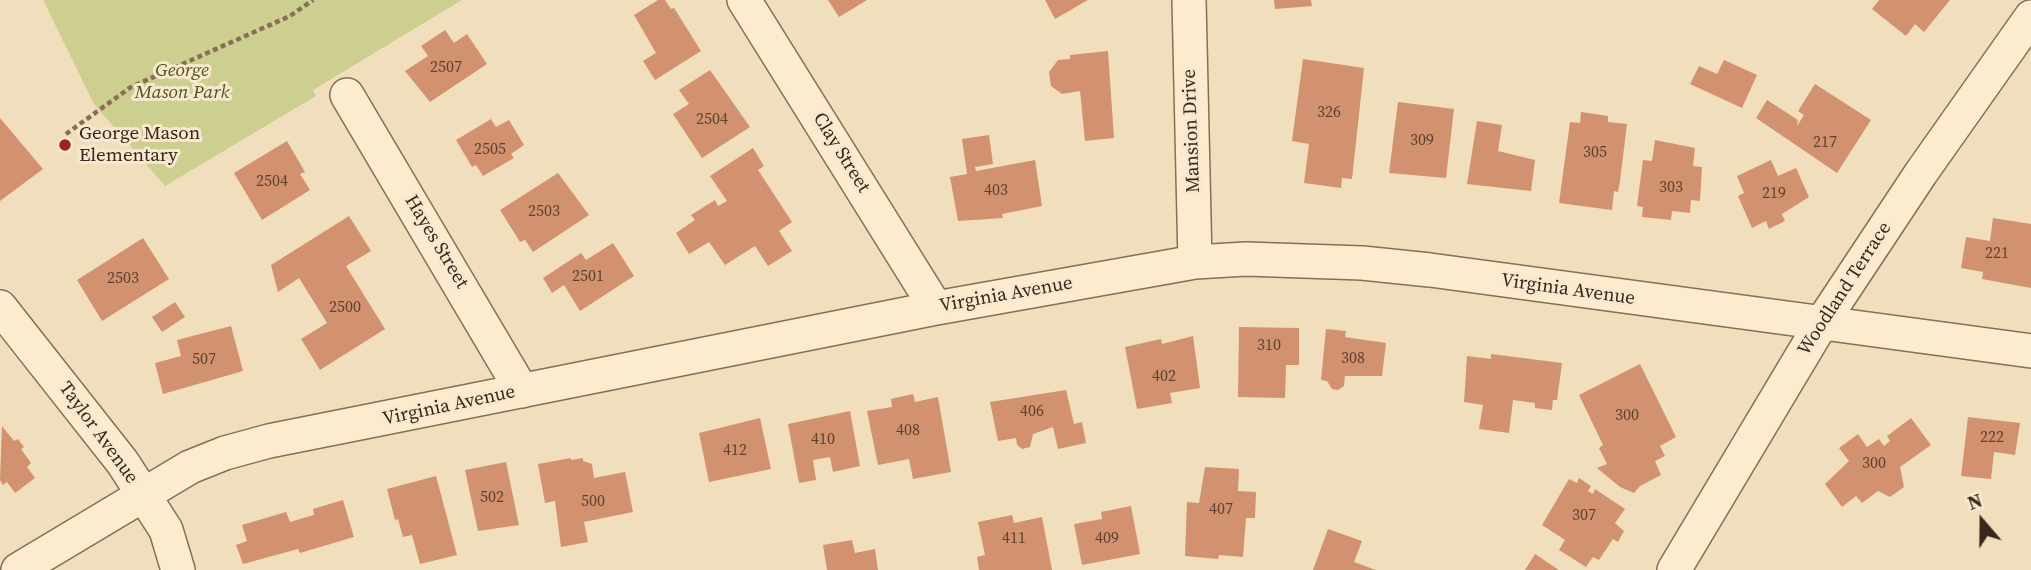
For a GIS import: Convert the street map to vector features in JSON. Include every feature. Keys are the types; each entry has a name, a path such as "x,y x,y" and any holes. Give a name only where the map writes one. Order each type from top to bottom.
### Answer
{"street":[{"name":"Clay Street","path":"744,0 936,308"},
{"name":"Mansion Drive","path":"1189,0 1195,262"},
{"name":"Woodland Terrace","path":"1674,570 1821,324 1921,173 2031,17"},
{"name":"Hayes Street","path":"347,95 523,391"},
{"name":"Virginia Avenue","path":"18,570 190,467 225,453 936,308 1195,262 1246,259 1362,262 2031,351"},
{"name":"Taylor Avenue","path":"0,307 111,446 166,530 178,570"}],"path":[{"path":"66,134 131,86 290,16 313,0"}],"green space":[{"name":"George Mason Park","path":"43,0 462,0 313,90 316,96 165,186 94,104"}],"building":[{"path":"658,0 665,0 671,9 674,8 701,51 655,80 643,61 656,53 634,15"},
{"path":"828,0 867,0 839,17"},
{"path":"1045,0 1088,0 1055,19"},
{"path":"1274,0 1311,0 1312,6 1275,9"},
{"path":"1879,0 1950,0 1924,32 1915,24 1906,36 1872,9"},
{"path":"445,30 454,43 467,34 487,64 430,102 405,71 428,56 421,46"},
{"path":"1108,51 1114,138 1085,141 1080,91 1062,94 1051,86 1049,72 1058,60 1070,59 1070,55"},
{"path":"1303,59 1364,68 1352,179 1342,178 1341,188 1304,183 1309,144 1292,141"},
{"path":"1724,60 1757,75 1742,108 1690,84 1699,66 1717,74"},
{"path":"710,70 750,127 702,158 673,114 689,104 679,90"},
{"path":"1815,84 1871,120 1837,173 1756,118 1767,100 1798,120 1797,126 1804,115 1798,111"},
{"path":"1398,102 1454,109 1446,178 1389,173"},
{"path":"1581,112 1608,116 1608,122 1627,124 1620,181 1618,192 1614,191 1612,210 1559,203 1570,122 1580,123"},
{"path":"0,118 43,169 0,201"},
{"path":"491,119 496,127 509,120 524,145 511,154 514,158 483,176 476,165 472,167 456,140"},
{"path":"1477,121 1502,125 1498,151 1535,160 1531,191 1467,184"},
{"path":"989,135 993,164 975,167 976,171 1035,160 1042,206 1002,214 1003,218 958,221 950,177 967,174 962,139"},
{"path":"1655,140 1695,148 1693,166 1702,167 1700,201 1691,200 1690,213 1672,211 1671,220 1642,217 1643,207 1637,206 1643,160 1652,161"},
{"path":"287,141 305,172 300,174 310,190 262,220 234,173"},
{"path":"753,148 764,166 758,170 792,222 779,231 792,251 768,266 755,246 725,265 709,242 689,254 676,233 695,220 691,215 715,200 718,206 727,201 710,176"},
{"path":"1771,160 1778,176 1796,168 1809,197 1782,214 1785,221 1769,229 1766,221 1752,228 1738,196 1744,193 1737,176"},
{"path":"558,173 589,215 533,252 525,240 520,242 500,210"},
{"path":"349,216 371,251 346,266 385,329 320,370 301,339 327,323 299,278 278,292 271,265"},
{"path":"1993,218 2031,224 2031,288 1982,279 1983,272 1961,268 1966,237 1990,241"},
{"path":"143,238 169,279 102,321 77,280"},
{"path":"613,243 634,276 580,311 564,285 552,293 543,278 581,253 586,260"},
{"path":"175,302 185,317 162,332 152,317"},
{"path":"231,326 243,371 163,394 155,363 181,356 177,340"},
{"path":"1239,327 1299,328 1299,365 1286,365 1285,398 1238,397"},
{"path":"1326,329 1346,331 1345,337 1386,343 1382,376 1345,376 1344,386 1338,390 1332,389 1327,381 1321,380"},
{"path":"1193,336 1200,388 1170,393 1172,403 1137,409 1125,347 1161,339 1162,344"},
{"path":"1491,354 1562,363 1557,400 1553,400 1552,410 1535,408 1535,403 1513,400 1509,433 1479,429 1483,405 1464,402 1467,356 1491,359"},
{"path":"1640,364 1676,437 1660,446 1665,456 1655,461 1661,475 1640,486 1634,493 1620,487 1597,468 1607,464 1599,448 1603,445 1579,395"},
{"path":"1066,390 1074,424 1082,422 1086,443 1058,449 1053,427 1033,434 1030,447 1022,449 1017,445 1016,438 998,441 990,402"},
{"path":"913,394 915,402 938,397 951,472 913,479 909,459 878,465 867,411 892,407 891,399"},
{"path":"850,411 860,466 833,472 830,457 813,460 816,480 799,483 788,424"},
{"path":"1968,417 2020,423 2015,455 1994,452 1991,479 1961,476"},
{"path":"760,418 771,469 709,482 699,433"},
{"path":"1911,418 1931,445 1900,467 1904,487 1890,497 1878,491 1862,503 1856,496 1842,507 1825,484 1849,461 1839,448 1858,434 1867,447 1879,439 1884,446 1890,441 1887,436"},
{"path":"2,426 14,441 18,439 24,447 21,449 31,463 27,467 35,478 15,493 7,482 3,485 0,480"},
{"path":"583,458 583,461 592,464 594,478 625,472 633,512 584,522 588,542 561,547 555,501 545,503 538,464"},
{"path":"506,462 519,525 478,531 465,470"},
{"path":"1205,467 1239,469 1238,491 1256,492 1255,518 1246,518 1243,557 1219,555 1218,559 1185,556 1187,502 1199,503"},
{"path":"436,476 457,555 420,564 412,535 403,537 398,519 395,520 387,489"},
{"path":"1579,478 1591,486 1588,491 1593,494 1595,489 1625,509 1615,523 1624,531 1618,542 1613,539 1599,560 1593,557 1586,567 1559,550 1565,540 1542,525 1569,479 1577,483"},
{"path":"343,500 354,537 300,553 298,549 243,564 236,545 247,541 242,525 286,512 290,522 314,515 313,509"},
{"path":"1131,506 1140,554 1082,565 1074,524 1102,519 1101,512"},
{"path":"1012,515 1014,523 1042,517 1052,570 979,570 977,557 985,555 978,522"},
{"path":"1328,529 1362,541 1354,562 1376,570 1313,570"},
{"path":"852,540 855,553 875,549 878,570 827,570 823,545"},
{"path":"1535,554 1559,570 1525,570"}],"place":[{"name":"George Mason Elementary","path":"65,145"}]}
